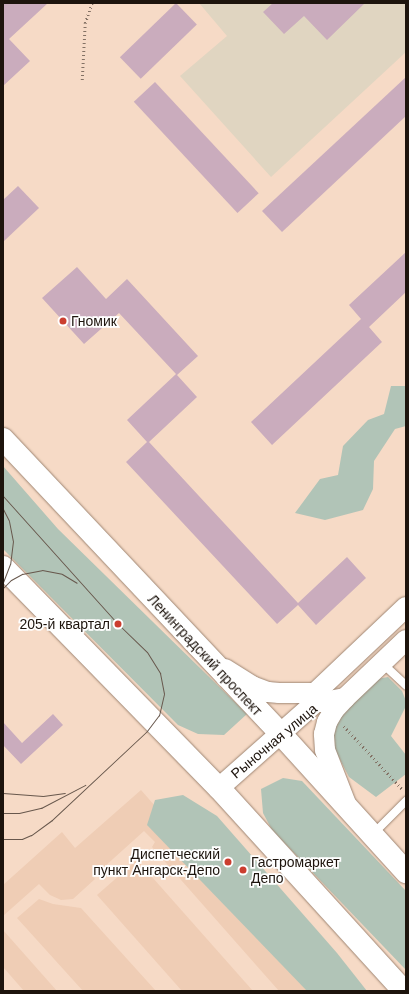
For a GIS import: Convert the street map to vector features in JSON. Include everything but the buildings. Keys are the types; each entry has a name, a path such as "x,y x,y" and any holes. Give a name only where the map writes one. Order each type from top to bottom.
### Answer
{"main road":[{"name":"Ленинградский проспект","path":"3,439 280,733 406,872"},
{"path":"3,566 219,788 404,991"}],"street":[{"name":"Рыночная улица","path":"219,788 280,733 406,607"},
{"path":"348,809 326,756 324,742 327,722 334,710 345,698 406,640"},
{"path":"204,654 261,690 316,697"},
{"name":"Рыночная улица","path":"316,697 323,702 345,698"}],"lane":[{"path":"382,663 406,685"},
{"path":"373,834 406,801"}],"path":[{"path":"82,80 85,23 92,3"},
{"path":"341,722 406,793"}],"shaded area":[{"path":"199,3 406,3 406,52 271,177 180,76 227,36"},
{"path":"141,790 317,991 279,991 152,847 155,842 144,831 93,877 95,879 73,899 61,900 50,895 39,884 3,916 3,885 62,832 75,848"},
{"path":"137,860 253,991 182,991 97,895"},
{"path":"39,899 53,904 81,908 156,991 83,991 17,918"},
{"path":"3,930 57,991 24,991 3,967"}],"green space":[{"path":"391,386 406,386 406,426 395,429 374,461 373,489 363,510 325,520 295,513 320,479 338,475 343,446 368,420 384,414"},
{"path":"3,466 58,529 247,714 224,735 198,734 178,725 3,549"},
{"path":"388,677 402,691 406,701 406,706 391,736 406,755 406,774 376,797 349,777 335,750 333,728 345,710 377,679"},
{"path":"283,778 302,781 406,891 406,970 272,830 263,813 261,789"},
{"path":"183,795 217,816 337,953 367,991 307,991 147,825 155,800"}],"tram line":[{"path":"3,496 118,624 147,652 160,673 164,694 159,715 146,732 52,820 31,835 22,839 3,839"},
{"path":"3,509 9,521 13,541 10,564 3,582"},
{"path":"3,588 11,580 22,574 42,570 62,574 77,583"},
{"path":"3,813 19,813 41,808 85,785"},
{"path":"3,793 43,796 65,793"}],"place":[{"name":"Гномик","path":"63,321"},
{"name":"205-й квартал","path":"118,624"},
{"name":"Диспетческий пункт Ангарск-Депо","path":"228,862"},
{"name":"Гастромаркет Депо","path":"243,870"}]}
